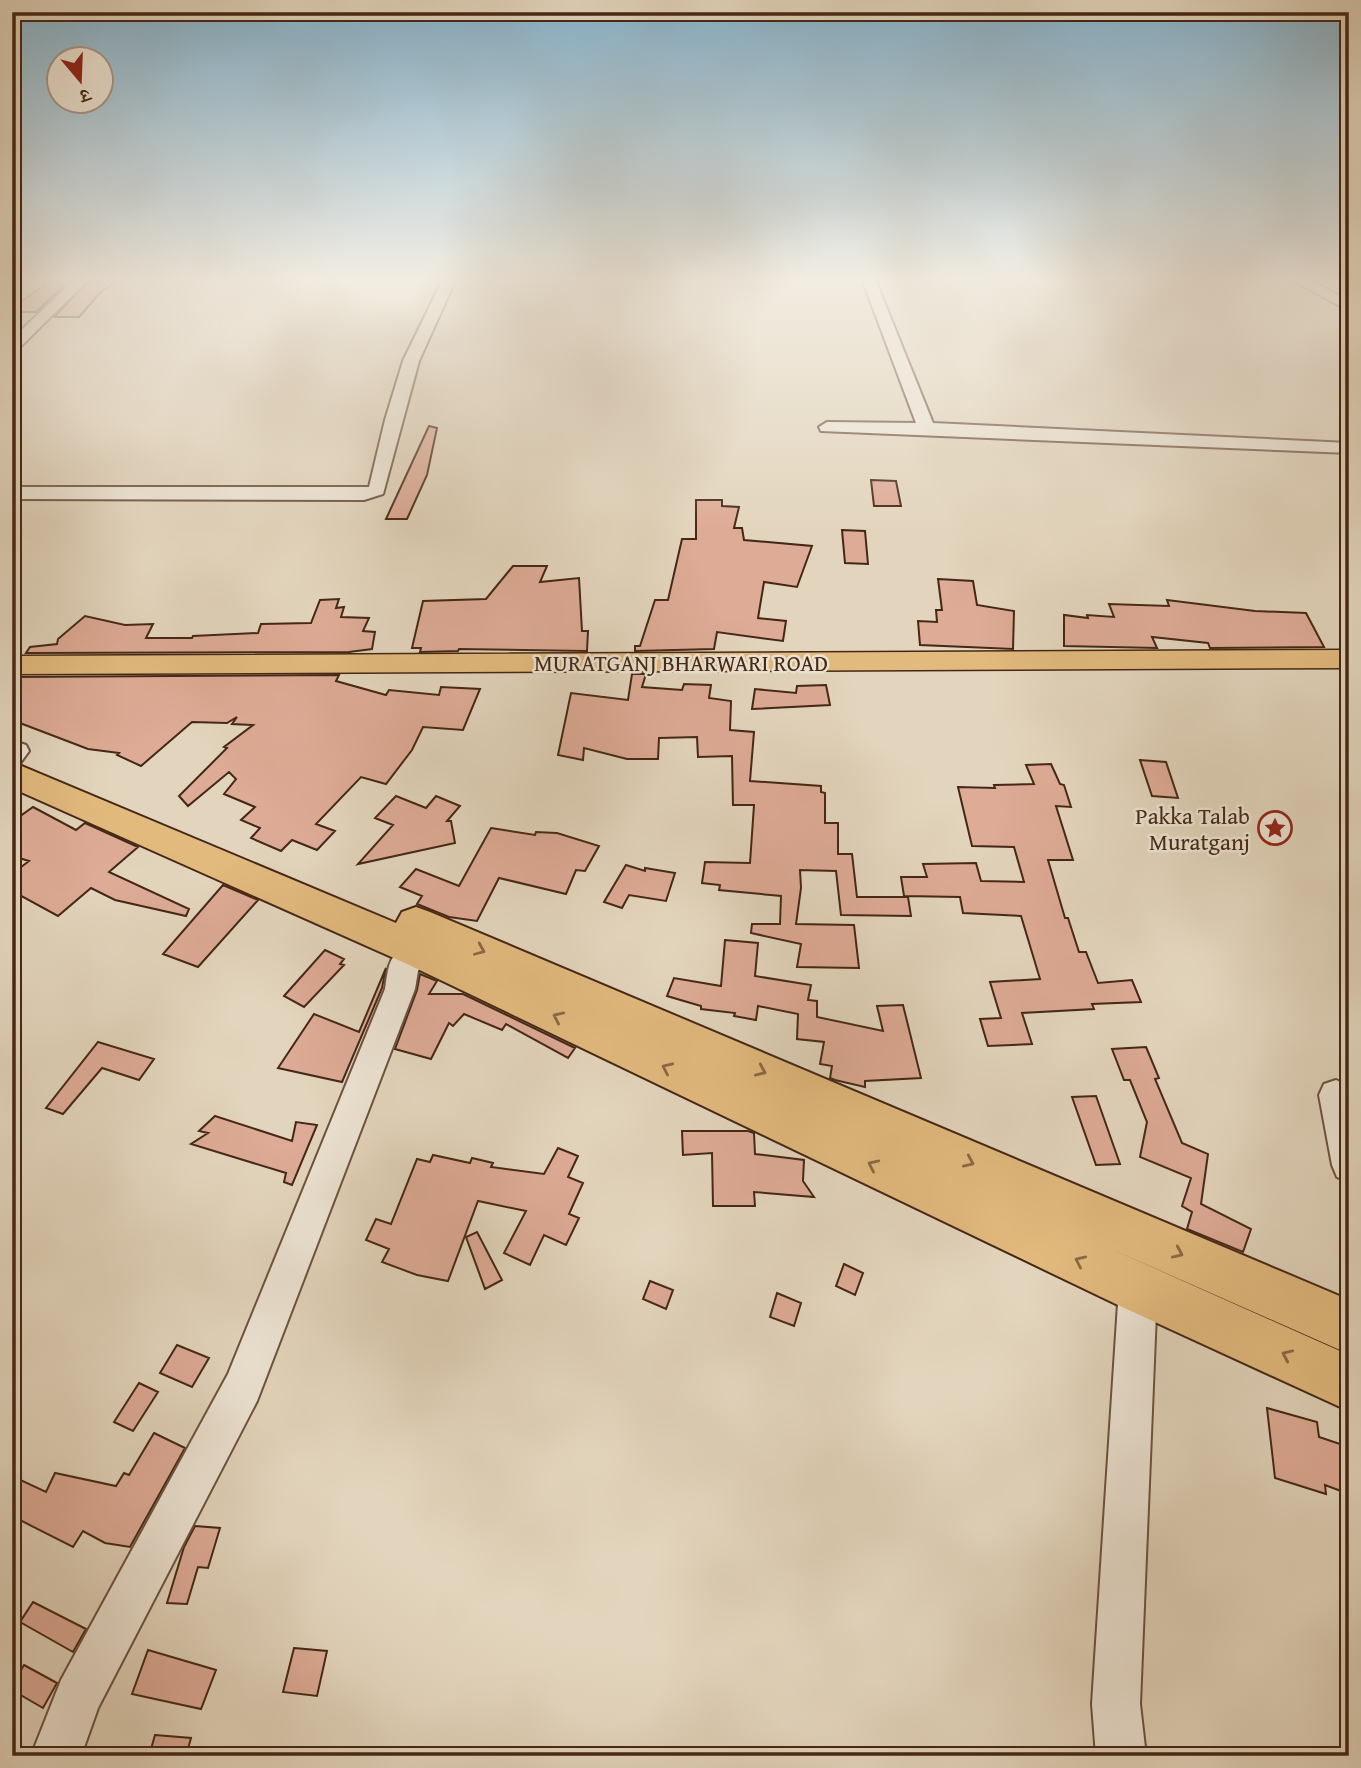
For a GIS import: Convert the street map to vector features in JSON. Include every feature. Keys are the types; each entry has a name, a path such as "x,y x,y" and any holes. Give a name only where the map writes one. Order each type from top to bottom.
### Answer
{"highway":[{"path":"13,757 426,941 1349,1327"},
{"path":"426,941 1138,1288 1349,1383"}],"main road":[{"name":"MURATGANJ BHARWARI ROAD","path":"12,665 1349,659"}],"street":[{"path":"12,493 363,494 377,490 393,420 411,362"},
{"path":"900,362 926,428"},
{"path":"827,426 926,428 1349,448"},
{"path":"56,1756 78,1697 243,1387 400,989 404,966 426,941"},
{"path":"1336,1095 1349,1165"},
{"path":"1121,1756 1116,1704 1138,1288"}],"building":[{"path":"429,426 437,428 427,475 407,519 386,519"},
{"path":"871,480 896,481 901,506 874,506"},
{"path":"696,500 722,500 722,506 739,507 734,528 742,528 744,540 812,546 797,587 764,582 758,618 786,621 783,641 717,632 714,649 635,651 635,646 640,646 655,600 668,600 682,539 696,539"},
{"path":"842,530 865,531 868,564 845,563"},
{"path":"513,566 547,566 540,582 579,578 582,631 588,631 587,651 459,649 420,652 421,648 412,648 423,601 486,599"},
{"path":"938,579 973,581 977,605 1014,611 1013,649 920,645 918,621 937,622 936,610 942,610"},
{"path":"339,599 336,608 344,607 341,617 369,618 363,631 375,632 372,649 349,652 26,653 30,647 57,644 58,639 85,616 125,625 153,624 146,638 192,638 258,633 261,624 311,623 320,600"},
{"path":"1167,600 1255,611 1306,613 1324,647 1210,648 1208,643 1152,637 1157,648 1064,646 1064,615 1114,617 1109,604 1169,606"},
{"path":"632,674 646,674 642,687 682,690 684,684 711,685 709,698 731,701 730,730 754,732 750,781 821,786 821,792 825,793 825,823 838,823 838,854 852,854 857,897 908,897 911,916 841,915 836,871 800,870 801,888 796,924 854,925 859,968 797,967 801,944 751,933 752,924 780,924 781,896 719,890 720,885 702,883 705,862 750,863 754,805 733,805 732,756 698,757 697,737 659,738 658,759 627,759 584,748 583,760 558,755 571,693 628,700"},
{"path":"339,675 336,681 386,695 389,690 439,695 441,687 480,689 463,730 423,727 412,750 386,784 361,777 316,824 335,831 317,850 292,840 281,851 251,838 260,828 241,820 255,807 224,794 236,779 229,772 188,806 179,796 227,748 224,747 253,725 232,724 237,717 227,723 192,722 141,766 117,755 119,753 88,749 12,720 12,677"},
{"path":"826,685 830,705 752,709 755,689 796,693 797,686"},
{"path":"1140,760 1166,762 1178,798 1152,796"},
{"path":"1051,764 1060,784 1064,785 1071,807 1056,806 1073,860 1048,860 1065,918 1068,918 1079,952 1086,952 1098,983 1132,980 1141,1002 1092,1004 1094,1009 1022,1013 1032,1044 988,1046 980,1019 1001,1018 990,982 1040,979 1021,916 963,913 960,897 904,896 901,877 927,877 923,864 976,863 981,881 1024,882 1014,847 972,846 958,787 995,788 994,785 1034,784 1026,765"},
{"path":"396,796 426,808 436,796 460,806 447,821 451,821 455,843 358,864 393,825 375,818"},
{"path":"33,807 76,830 85,823 138,847 109,872 189,909 186,916 115,900 91,888 58,916 12,891 12,874 29,861 12,856 12,822"},
{"path":"491,828 535,835 536,832 557,833 599,846 585,871 576,870 566,894 499,878 477,921 449,917 417,904 422,896 400,887 416,869 459,886"},
{"path":"626,865 645,871 645,868 675,873 666,901 629,895 622,908 604,902"},
{"path":"223,885 258,900 198,967 163,954"},
{"path":"725,940 758,943 755,976 811,985 808,1000 817,1001 817,1017 883,1031 877,1006 903,1005 921,1078 865,1081 865,1087 835,1080 830,1078 832,1066 820,1064 824,1042 797,1039 798,1014 758,1006 756,1020 734,1016 735,1013 701,1009 701,1006 667,996 674,978 721,986"},
{"path":"325,950 344,959 340,964 344,965 304,1007 284,996"},
{"path":"386,968 382,988 342,1082 278,1068 314,1014 359,1032"},
{"path":"420,974 437,981 429,994 463,994 575,1048 568,1058 506,1024 502,1030 464,1014 453,1026 449,1023 431,1059 395,1049 417,990"},
{"path":"98,1042 154,1059 139,1080 102,1068 63,1114 46,1108"},
{"path":"1146,1047 1159,1078 1155,1079 1182,1143 1208,1154 1201,1204 1251,1229 1243,1252 1187,1229 1192,1212 1182,1206 1191,1178 1140,1157 1147,1122 1130,1080 1124,1080 1112,1049"},
{"path":"1096,1096 1120,1164 1096,1165 1072,1097"},
{"path":"215,1116 292,1141 296,1122 317,1125 292,1185 284,1182 286,1173 191,1144 208,1133 199,1131"},
{"path":"682,1131 754,1133 755,1154 804,1160 803,1181 814,1197 754,1192 755,1206 713,1206 712,1153 683,1155"},
{"path":"558,1148 578,1156 568,1177 583,1183 569,1214 579,1218 566,1245 544,1235 530,1265 504,1253 526,1211 478,1201 448,1281 417,1275 382,1262 389,1249 366,1240 376,1219 391,1224 417,1159 430,1162 433,1155 470,1163 472,1158 493,1163 491,1167 544,1174"},
{"path":"477,1232 502,1280 485,1289 466,1237"},
{"path":"844,1264 863,1273 855,1295 836,1286"},
{"path":"650,1281 673,1290 666,1309 643,1299"},
{"path":"777,1293 801,1303 794,1326 770,1317"},
{"path":"177,1345 209,1358 192,1387 160,1373"},
{"path":"139,1383 158,1392 133,1431 114,1422"},
{"path":"1267,1408 1317,1422 1319,1437 1349,1447 1349,1494 1325,1485 1326,1494 1275,1478"},
{"path":"154,1433 185,1448 130,1547 105,1543 83,1531 73,1547 12,1516 12,1476 46,1492 55,1473 116,1486 124,1473 129,1475"},
{"path":"195,1526 220,1528 208,1568 198,1567 187,1604 167,1603 184,1547"},
{"path":"33,1602 86,1629 73,1652 20,1622"},
{"path":"294,1648 327,1651 317,1696 283,1692"},
{"path":"148,1650 216,1670 201,1709 132,1694"},
{"path":"24,1665 57,1683 43,1708 12,1690 12,1685"},
{"path":"155,1735 191,1738 186,1756 149,1756"}],"place":[{"name":"Pakka Talab Muratganj","path":"1275,828"}]}
